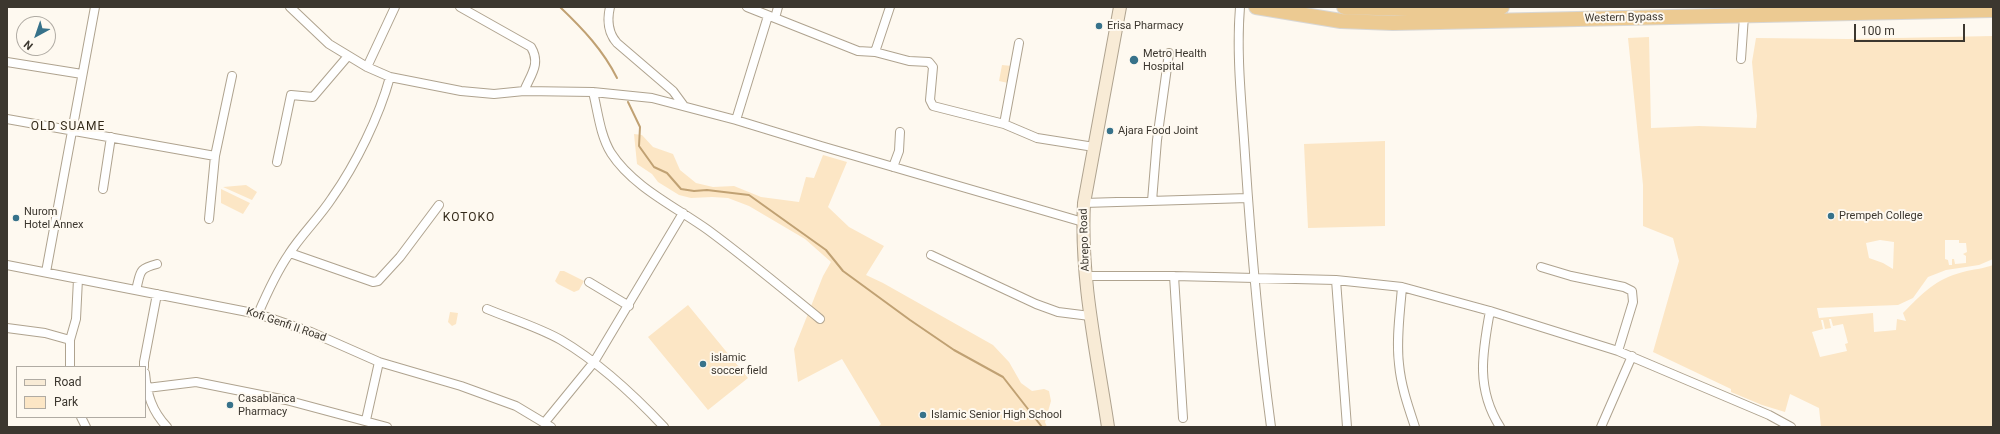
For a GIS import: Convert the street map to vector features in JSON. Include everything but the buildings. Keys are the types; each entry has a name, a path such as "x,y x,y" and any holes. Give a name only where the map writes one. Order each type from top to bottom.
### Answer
{"highway":[{"name":"Western Bypass","path":"1256,7 1340,21 1379,23 1993,10"},
{"path":"1344,7 1377,9 1502,7"},
{"path":"1377,9 1379,23"}],"main road":[{"name":"Abrepo Road","path":"1108,427 1090,316 1083,222 1084,203 1120,7"}],"street":[{"path":"46,272 95,7"},
{"path":"290,7 329,44 367,67 390,77 461,91 494,94 524,91 593,92 652,98 736,120 1083,222"},
{"path":"367,67 395,7"},
{"path":"460,7 531,47 536,56 536,64 524,91"},
{"path":"610,7 608,17 611,36 617,43 673,91 684,106"},
{"path":"746,7 858,51 875,52 909,61 929,62 933,67 930,100 933,106 1004,124 1037,138 1094,147"},
{"path":"736,120 772,17 778,7"},
{"path":"875,52 890,7"},
{"path":"1240,7 1239,72 1248,198 1260,348 1271,427"},
{"path":"1741,59 1744,16"},
{"path":"1004,124 1019,43"},
{"path":"1152,201 1157,140 1169,53"},
{"path":"277,162 291,95 313,97 348,56"},
{"path":"7,62 82,74"},
{"path":"208,219 215,156 232,76"},
{"path":"258,314 269,287 290,252 333,198 358,155 386,91 390,77"},
{"path":"593,92 602,134 611,152 624,169 638,182 709,231 820,319"},
{"path":"7,119 215,156"},
{"path":"893,167 899,151 900,132"},
{"path":"103,188 111,137"},
{"path":"1084,203 1248,198"},
{"path":"290,252 373,282 378,281 400,257 439,205"},
{"path":"548,424 594,362 629,306 683,213"},
{"path":"931,255 1036,304 1058,312 1090,316"},
{"path":"136,290 140,273 144,268 157,264"},
{"name":"Kofi Genfi II Road","path":"7,265 258,314 311,332 379,362 461,386 516,406 548,424"},
{"path":"1541,267 1571,276 1624,287 1632,291 1633,302 1618,351"},
{"path":"1086,276 1174,276 1336,280 1402,287 1490,311 1632,356 1769,415 1791,427"},
{"path":"1174,276 1183,418"},
{"path":"70,366 70,340 76,319 78,279"},
{"path":"1336,280 1347,427"},
{"path":"589,282 629,306"},
{"path":"1402,287 1398,340 1399,365 1403,390 1415,427"},
{"path":"144,366 157,294"},
{"path":"487,309 560,340 594,362 629,391 664,427"},
{"path":"1490,311 1484,343 1483,382 1490,410 1500,427"},
{"path":"7,328 45,333 70,340"},
{"path":"1601,427 1632,356"},
{"path":"366,420 379,362"},
{"path":"146,380 156,415 166,427"},
{"path":"147,388 196,382 286,400 366,420 387,427"},
{"path":"82,418 86,427"}],"green space":[{"name":"Prempeh College","path":"1993,36 1993,259 1979,265 1946,270 1928,277 1913,298 1898,305 1817,308 1819,318 1873,313 1874,332 1896,330 1897,319 1906,321 1903,313 1937,283 1953,275 1993,265 1993,427 1821,427 1819,408 1790,394 1785,412 1762,405 1731,392 1731,389 1653,352 1679,261 1673,238 1643,226 1643,185 1628,38 1649,37 1651,128 1699,126 1756,128 1757,116 1752,62 1756,38 1848,39","holes":["1880,240 1894,242 1893,269 1883,263 1869,258 1866,243","1945,240 1959,240 1959,243 1966,243 1967,252 1963,254 1966,256 1966,263 1955,264 1954,259 1952,259 1952,265 1949,265 1948,260 1945,259","1829,319 1831,319 1833,326 1843,324 1848,343 1845,344 1847,351 1820,357 1812,332 1823,329 1821,320 1823,320 1825,329 1831,328"]},
{"path":"1002,65 1012,66 1008,83 999,81"},
{"path":"634,134 642,135 653,147 673,154 680,170 696,183 713,187 734,186 761,197 799,202 806,177 814,178 823,155 847,162 828,207 849,227 884,246 866,275 993,345 1009,362 1021,383 1032,391 1044,389 1049,391 1051,401 1045,422 1047,427 878,427 881,424 842,359 798,382 794,349 823,276 831,262 805,239 749,206 728,198 691,198 679,195 658,182 652,174 637,164"},
{"path":"1385,141 1385,226 1308,228 1304,144"},
{"path":"246,185 257,192 252,200 223,187"},
{"path":"221,189 250,203 243,214 221,203"},
{"path":"560,271 564,271 584,281 579,290 574,292 555,281"},
{"name":"islamic soccer field","path":"688,305 748,378 708,410 648,337"},
{"path":"450,312 458,313 456,324 452,326 448,322"}],"waterway":[{"path":"560,7 592,40 617,78"},
{"path":"628,102 640,127 639,146 654,167 667,173 681,189 694,191 707,190 749,195 826,250 843,271 910,320 954,350 1003,377 1042,427"}],"place":[{"name":"Erisa Pharmacy","path":"1099,26"},
{"name":"Metro Health Hospital","path":"1134,60"},
{"name":"Ajara Food Joint","path":"1110,131"},
{"name":"Prempeh College","path":"1831,216"},
{"name":"Nurom Hotel Annex","path":"16,218"},
{"name":"islamic soccer field","path":"703,364"},
{"name":"Casablanca Pharmacy","path":"230,405"},
{"name":"Islamic Senior High School","path":"923,415"}],"district":[{"name":"OLD SUAME","path":"68,127"},
{"name":"KOTOKO","path":"469,218"}]}
